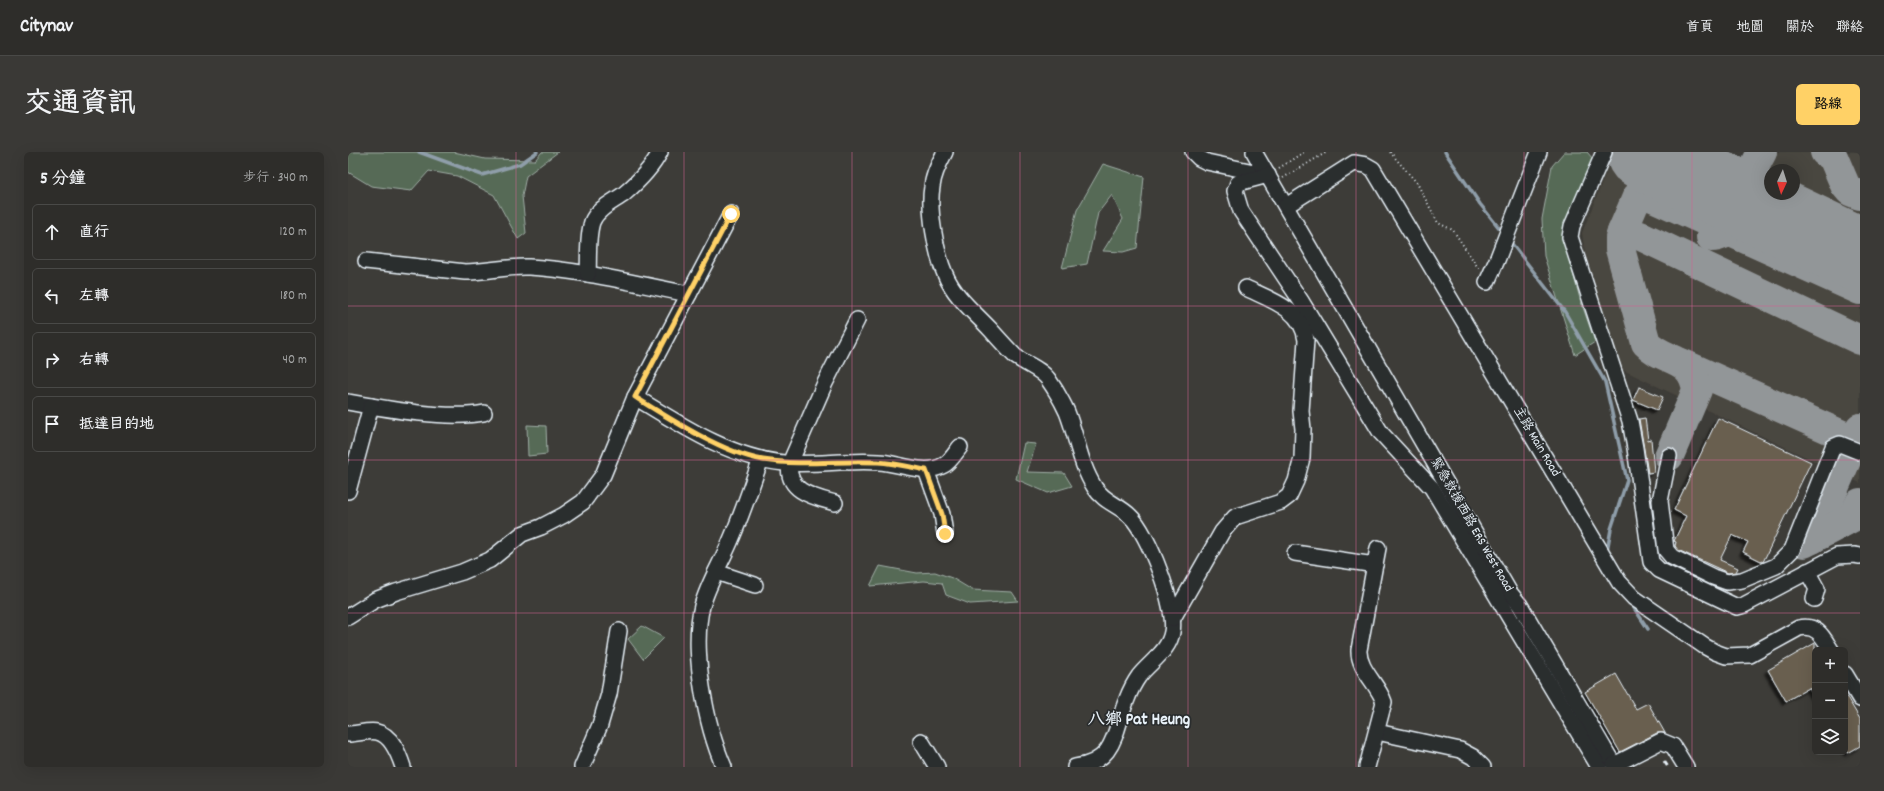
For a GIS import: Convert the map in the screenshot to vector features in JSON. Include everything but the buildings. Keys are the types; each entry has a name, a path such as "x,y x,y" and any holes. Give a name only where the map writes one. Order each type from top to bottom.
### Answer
{"street":[{"path":"588,274 592,222 597,214 641,178 660,152"},
{"path":"945,152 934,179 931,196 931,214 945,274 964,302 1016,357 1047,378 1067,411 1086,469 1096,489 1106,501 1130,515 1141,528 1150,546 1173,618 1172,633 1168,643 1138,678 1132,689 1112,744 1105,755 1094,763 1075,767"},
{"path":"1193,152 1199,158 1207,162 1270,180"},
{"name":"緊急救援西路 ERS West Road","path":"1254,152 1510,593 1520,605 1614,766 1661,741 1674,746 1686,767"},
{"path":"1487,282 1514,218 1539,152"},
{"path":"1604,152 1572,226 1570,237 1630,421 1651,562 1659,570 1737,607 1744,605 1837,556 1860,556"},
{"name":"主路 Main Road","path":"1286,206 1354,164 1366,164 1373,170 1619,582 1630,594 1710,649 1726,656 1750,655 1804,626 1819,631 1829,647"},
{"path":"1270,180 1238,184 1235,191 1241,211 1301,301 1381,433 1432,488 1599,767"},
{"path":"348,617 376,600 396,592 462,572 490,560 522,534 541,527 564,515 583,502 603,475 635,397 731,214"},
{"path":"366,261 465,272 478,272 516,267 588,274 689,294"},
{"path":"1173,618 1222,532 1234,517 1271,506 1289,496 1296,481 1302,458 1303,429 1301,411 1306,340 1305,329 1298,318 1285,307 1246,288"},
{"path":"835,503 815,498 795,486 788,472 790,463 825,383 857,320"},
{"path":"635,397 699,434 735,451 761,459 790,463 879,462 926,470 945,465 960,447"},
{"path":"348,402 452,415 484,413"},
{"path":"348,491 371,406"},
{"path":"1669,456 1660,501 1666,550 1672,557 1727,582 1742,580 1776,566 1792,550 1833,447 1840,444 1860,452"},
{"path":"724,767 713,734 704,694 698,654 700,618 702,605 741,515 761,459"},
{"path":"926,470 942,514 945,534"},
{"path":"1367,767 1384,702 1381,693 1360,664 1358,656 1378,548"},
{"path":"1295,553 1374,565"},
{"path":"1807,571 1817,589 1814,598"},
{"path":"716,572 754,585"},
{"path":"582,767 600,725 609,694 619,630"},
{"path":"1848,679 1860,699"},
{"path":"348,734 377,732 388,738 397,750 403,767"},
{"path":"1377,732 1460,750 1473,757 1483,767"},
{"path":"921,741 937,767"}],"path":[{"path":"1270,180 1304,152"},
{"path":"1270,180 1327,152"},
{"path":"1390,152 1416,183 1438,223 1454,230 1487,282"}],"shaded area":[{"path":"1748,152 1860,152 1860,217 1800,189 1800,164 1764,164 1764,171 1743,162"},
{"path":"1608,168 1860,287 1860,483 1621,369 1585,252 1582,233"}],"green space":[{"path":"348,152 454,152 485,159 535,160 542,152 558,152 526,176 522,196 526,233 518,239 494,195 457,176 429,171 411,191 371,186 348,172"},
{"path":"1564,152 1587,152 1593,159 1563,236 1580,299 1595,342 1575,355 1544,256 1542,219 1552,166"},
{"path":"1103,164 1144,177 1137,248 1123,252 1103,251 1123,219 1112,195 1098,213 1087,264 1062,268 1077,210"},
{"path":"527,425 546,426 547,454 528,456"},
{"path":"1024,443 1036,444 1027,472 1064,473 1072,486 1048,493 1016,479"},
{"path":"880,566 917,573 935,572 952,578 972,590 1012,592 1018,601 970,604 946,595 942,583 924,581 870,586"},
{"path":"642,626 664,638 643,659 628,639"}],"waterway":[{"path":"419,152 482,175 520,164 537,152"},
{"path":"1445,152 1480,204 1504,234"},
{"path":"1509,240 1565,312 1605,382 1627,480 1611,529 1607,551"},
{"path":"1630,602 1648,629"}],"taxiway":[{"path":"1711,237 1724,234 1734,226 1742,214 1746,202 1749,179 1762,152"},
{"path":"1825,152 1833,157 1845,185 1850,191 1860,195"},
{"path":"1622,232 1637,197 1644,193 1860,290"},
{"path":"1669,456 1697,390 1690,371 1684,365 1661,354 1646,343 1620,249 1620,238 1622,232 1632,233 1643,237 1860,340"},
{"path":"1752,237 1820,236"},
{"path":"1681,363 1860,443"},
{"path":"1812,539 1860,428"},
{"path":"1804,543 1853,517 1860,503"}],"runway":[{"path":"1643,152 1860,255"}],"railway":[{"path":"1664,761 1668,767"}],"district":[{"name":"八鄉 Pat Heung","path":"1139,721"}],"route":[{"path":"731,214 635,397 699,434 735,451 761,459 802,464 879,462 899,464 926,470 942,514 945,534"}]}
